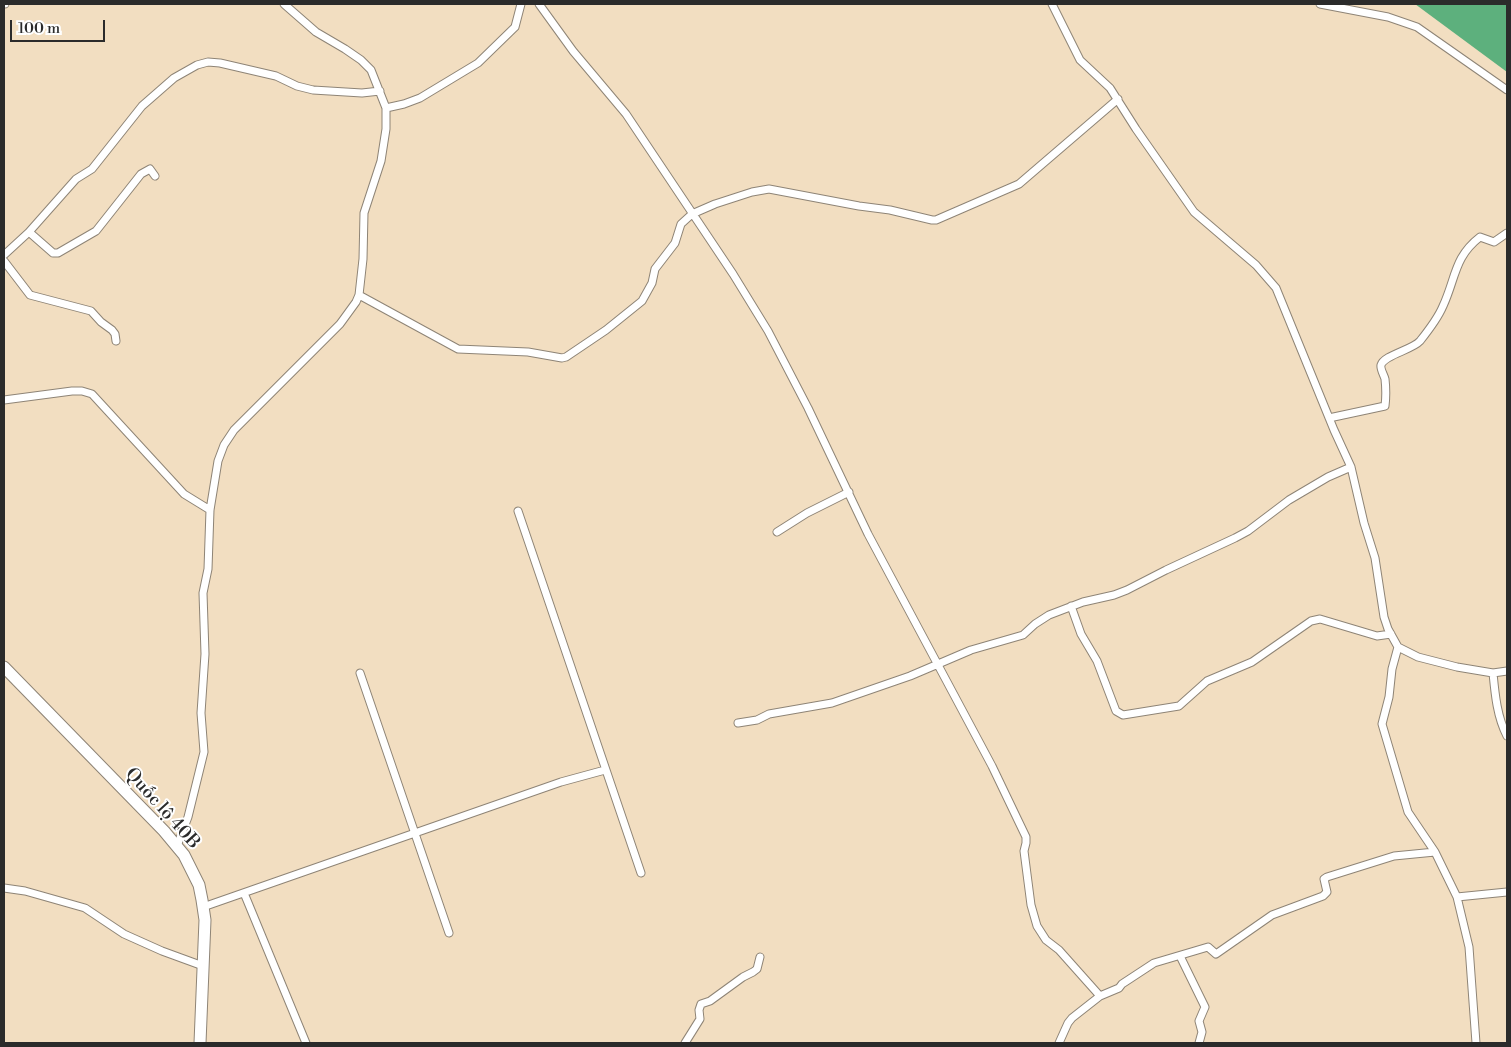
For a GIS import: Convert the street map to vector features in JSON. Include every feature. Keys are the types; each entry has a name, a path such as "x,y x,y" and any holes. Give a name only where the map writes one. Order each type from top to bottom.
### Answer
{"highway":[{"name":"Quốc lộ 40B","path":"4,667 164,831 184,855 199,886 205,920 200,1043"}],"street":[{"path":"177,846 188,817 204,752 201,713 205,654 204,593 208,569 210,510 218,461 228,438 252,410 351,311 359,295 363,259 363,221 382,161 386,129 386,108 375,76 366,65 345,49 316,32 284,4"},
{"path":"386,108 420,98 478,63 515,27 521,4"},
{"path":"539,4 573,51 626,114 733,274 768,331 808,408 871,539 992,766 1026,837 1024,851 1031,905 1037,926 1046,940 1059,950 1100,996"},
{"path":"1053,4 1080,60 1106,83 1194,212 1256,265 1276,288 1351,467 1364,523 1375,558 1384,617 1398,647 1426,659 1457,667 1493,673 1507,671"},
{"path":"1320,4 1356,7 1417,27 1507,90"},
{"path":"4,255 29,232 76,179 92,169 142,106 174,78 197,65 208,62 220,63 276,76 297,86 313,90 362,93 380,91"},
{"path":"359,295 458,349 528,352 562,358 566,357 606,330 642,301 652,283 656,265 675,243 681,224 692,214 752,192 769,189 936,220 1019,184 1118,99"},
{"path":"29,232 53,254 58,253 96,231 142,174 150,169 155,176"},
{"path":"1330,418 1385,406 1385,381 1382,363 1390,357 1412,347 1420,340 1442,310 1459,261 1466,250 1480,237 1494,242 1507,233"},
{"path":"4,261 30,295 91,311 112,330 116,341"},
{"path":"4,400 72,391 92,394 184,494 210,510"},
{"path":"738,724 757,720 769,714 832,704 910,676 971,650 1023,635 1049,615 1071,606 1127,590 1235,538 1248,531 1289,500 1328,477 1351,467"},
{"path":"777,532 807,513 849,492"},
{"path":"518,511 641,873"},
{"path":"1071,606 1081,634 1097,660 1116,712 1123,715 1179,706 1207,681 1252,662 1311,621 1320,620 1377,636 1391,634"},
{"path":"1398,647 1382,724 1408,812 1435,852 1457,897 1469,947 1476,1043"},
{"path":"360,673 449,933"},
{"path":"1493,673 1497,706 1507,736"},
{"path":"203,907 562,782 605,770"},
{"path":"1059,1043 1068,1022 1072,1018 1100,996 1119,988 1122,984 1154,963 1208,947 1216,954 1272,915 1323,896 1327,892 1324,879 1327,877 1394,856 1435,852"},
{"path":"4,888 25,891 85,908 124,934 162,952 203,966"},
{"path":"1457,897 1507,892"},
{"path":"244,893 306,1043"},
{"path":"1180,956 1205,1007 1199,1021 1202,1032 1199,1043"},
{"path":"685,1043 700,1019 699,1010 701,1004 757,969 760,957"}],"green space":[{"path":"1415,4 1507,4 1507,72"}]}
